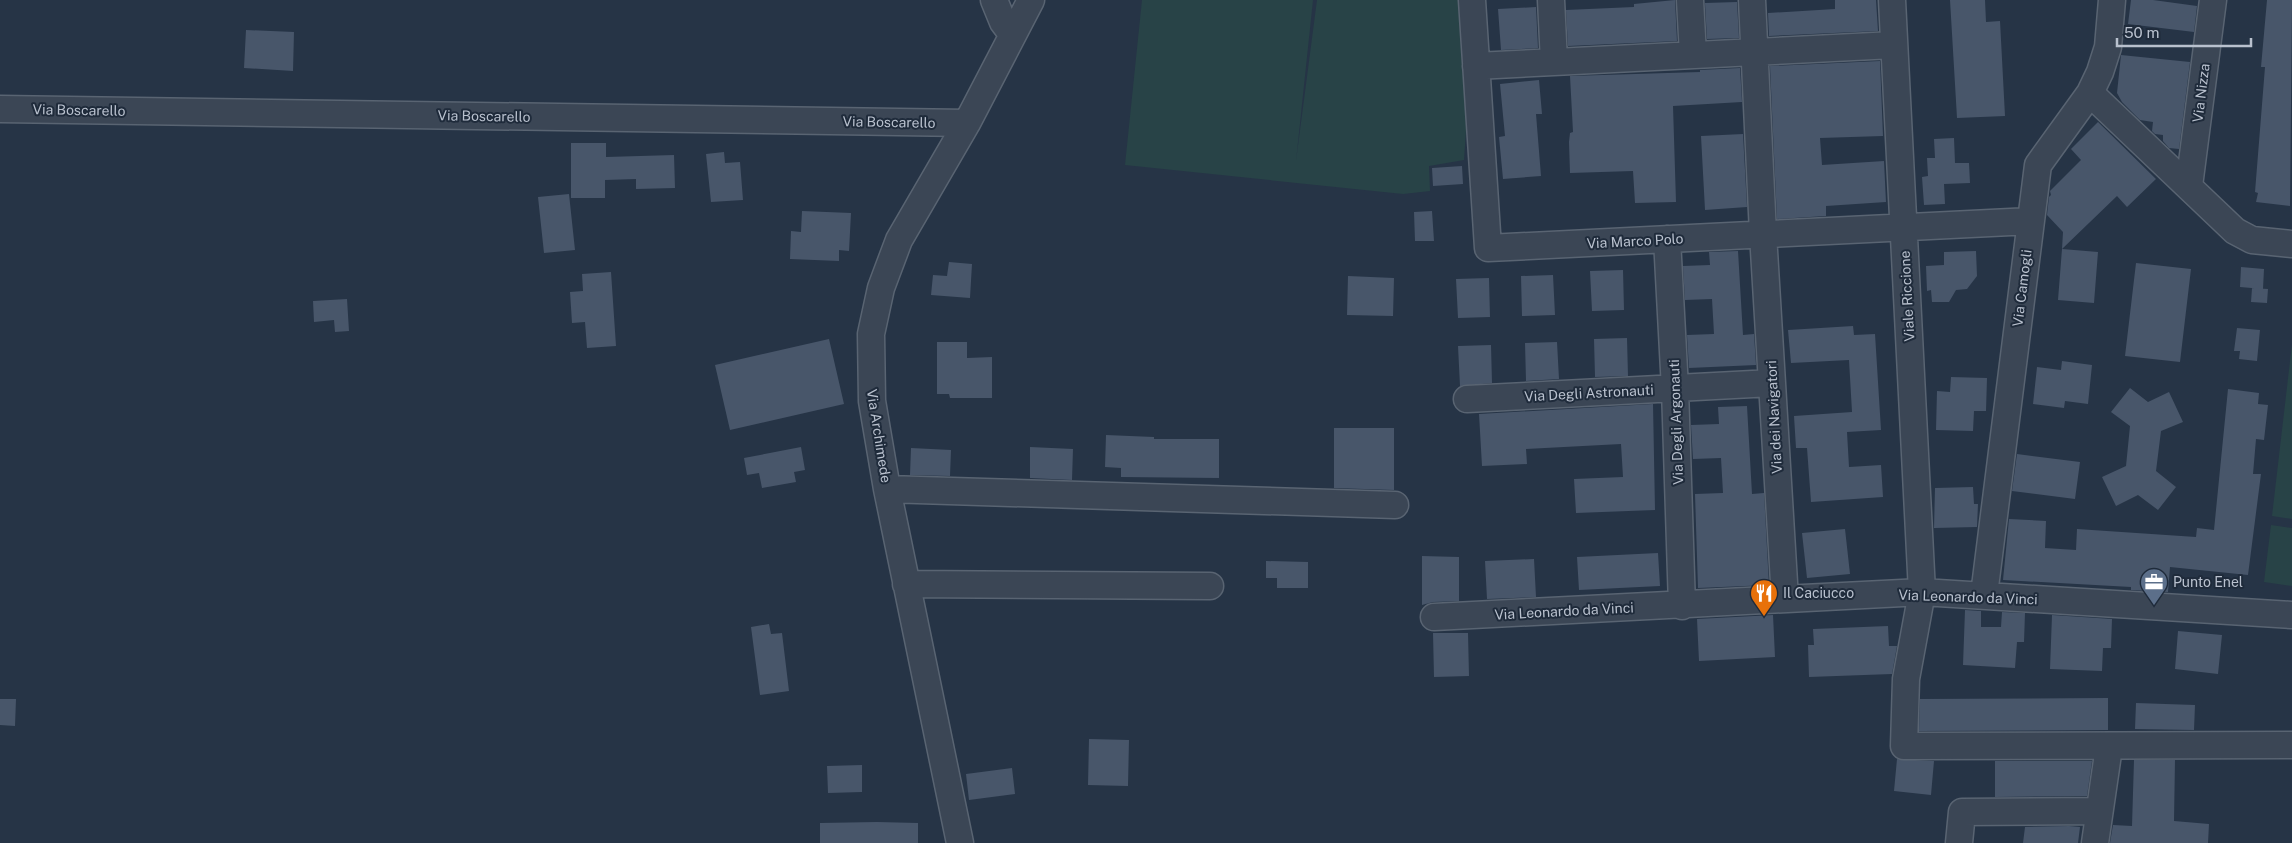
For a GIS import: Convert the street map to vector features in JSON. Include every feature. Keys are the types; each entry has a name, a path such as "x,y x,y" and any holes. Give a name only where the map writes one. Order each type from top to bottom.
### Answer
{"street":[{"path":"994,0 1003,22 1012,34"},
{"name":"Via Archimede","path":"960,843 887,489 872,401 870,288 967,123 1031,0"},
{"name":"Via Marco Polo","path":"1472,0 1488,248 2031,221"},
{"path":"1551,0 1554,62"},
{"path":"1690,0 1693,55"},
{"name":"Via dei Navigatori","path":"1752,0 1763,234 1785,599"},
{"name":"Viale Riccione","path":"1892,0 1922,592 1906,679 1904,746 2109,747"},
{"name":"Via Camogli","path":"1984,595 2038,165 2090,93 2108,47 2112,0"},
{"name":"Via Nizza","path":"2189,186 2213,0"},
{"path":"1476,66 1894,45"},
{"path":"2090,93 2235,231 2252,240 2292,244"},
{"name":"Via Boscarello","path":"0,110 967,123"},
{"name":"Via Degli Argonauti","path":"1667,239 1675,389 1682,606"},
{"name":"Via Degli Astronauti","path":"1467,399 1772,383"},
{"path":"887,489 1395,505"},
{"path":"906,584 1210,586"},
{"name":"Via Leonardo da Vinci","path":"1434,617 1682,606 1922,592 2292,615"},
{"path":"2095,843 2109,747 2292,745"},
{"path":"1959,843 1962,812 2099,811"}],"green space":[{"path":"1142,0 1313,0 1296,161 1317,0 1464,0 1466,130 1464,160 1429,166 1430,191 1403,194 1125,165"},
{"path":"2292,344 2292,519 2272,516"},
{"path":"2271,525 2292,528 2292,586 2264,582"}],"building":[{"path":"1675,0 1677,41 1568,46 1566,10 1634,7 1634,4"},
{"path":"1835,0 1876,0 1878,31 1769,36 1768,13 1835,9"},
{"path":"1950,0 1985,0 1986,22 2000,21 2005,116 1957,118"},
{"path":"2131,0 2153,0 2197,6 2194,32 2128,24"},
{"path":"2267,0 2292,0 2290,206 2256,202 2258,193 2255,192 2265,67 2261,67"},
{"path":"1737,2 1739,38 1707,39 1705,3"},
{"path":"1536,7 1538,48 1501,50 1498,9"},
{"path":"246,30 294,32 293,71 244,68"},
{"path":"2121,55 2190,62 2179,149 2169,148 2163,141 2163,135 2155,134 2152,131 2153,122 2140,120 2122,102 2117,93"},
{"path":"1880,61 1883,136 1820,138 1822,165 1884,161 1886,202 1826,206 1826,216 1777,219 1770,66"},
{"path":"1740,68 1742,102 1673,106 1676,202 1635,203 1633,171 1570,173 1569,142 1570,133 1573,132 1570,76 1700,72 1700,70"},
{"path":"1539,80 1542,114 1536,114 1541,176 1503,179 1499,137 1505,136 1500,84"},
{"path":"2098,122 2156,179 2127,207 2117,196 2062,249 2063,232 2047,215 2050,191 2081,160 2071,149"},
{"path":"1743,134 1747,207 1705,210 1701,136"},
{"path":"1954,138 1955,163 1969,163 1970,183 1944,184 1945,204 1924,205 1922,177 1928,176 1927,158 1935,158 1934,139"},
{"path":"571,143 606,143 606,157 674,155 675,188 636,189 636,179 605,180 605,198 571,198"},
{"path":"724,152 725,163 740,162 743,200 711,202 706,154"},
{"path":"1462,166 1463,184 1433,186 1432,168"},
{"path":"569,194 575,250 544,253 538,197"},
{"path":"802,211 851,213 849,251 839,250 839,261 790,259 791,231 801,232"},
{"path":"1432,211 1434,241 1415,241 1414,212"},
{"path":"2062,249 2098,252 2094,303 2058,300"},
{"path":"1738,251 1743,335 1754,334 1756,365 1689,368 1687,335 1714,334 1712,299 1685,300 1683,266 1710,265 1709,252"},
{"path":"1976,251 1977,276 1967,289 1956,290 1949,302 1932,302 1931,290 1927,291 1926,266 1944,265 1944,252"},
{"path":"949,262 972,264 970,298 931,295 933,275 947,276"},
{"path":"2136,263 2191,269 2180,362 2125,356"},
{"path":"2241,267 2264,269 2263,289 2240,287"},
{"path":"1623,270 1624,310 1592,311 1590,271"},
{"path":"611,272 616,346 587,348 585,322 572,323 570,292 583,291 582,274"},
{"path":"1553,275 1555,315 1522,316 1521,276"},
{"path":"1348,276 1394,278 1393,316 1347,315"},
{"path":"1489,278 1490,317 1458,318 1456,279"},
{"path":"2252,288 2268,289 2267,303 2251,302"},
{"path":"347,299 349,331 335,332 334,320 314,322 313,301"},
{"path":"1853,326 1854,335 1875,334 1881,430 1847,432 1849,467 1881,465 1883,497 1811,502 1807,448 1796,448 1794,416 1852,412 1849,360 1791,363 1788,330"},
{"path":"2237,328 2260,330 2257,361 2239,359 2240,351 2234,351"},
{"path":"1627,338 1628,376 1595,377 1594,339"},
{"path":"829,339 844,404 730,430 715,365"},
{"path":"937,342 967,342 967,358 992,357 992,398 950,398 949,394 937,394"},
{"path":"1557,342 1559,379 1526,381 1525,343"},
{"path":"1491,345 1492,383 1460,386 1458,346"},
{"path":"2062,361 2092,365 2088,404 2065,401 2064,408 2033,404 2037,367 2061,370"},
{"path":"1951,377 1987,378 1986,411 1974,411 1973,431 1936,430 1937,391 1950,392"},
{"path":"2130,388 2148,402 2169,392 2183,422 2161,431 2156,471 2176,487 2158,510 2138,495 2116,506 2102,477 2126,466 2130,426 2111,412"},
{"path":"2228,389 2259,393 2258,404 2268,405 2264,440 2256,439 2253,474 2261,474 2248,575 2170,567 2168,592 2131,590 2131,587 2003,580 2009,519 2046,521 2045,548 2076,550 2077,529 2196,537 2197,528 2214,530"},
{"path":"1653,404 1655,510 1576,513 1574,479 1623,477 1621,444 1526,449 1527,464 1482,466 1479,414"},
{"path":"1747,406 1752,494 1764,493 1769,585 1698,588 1695,494 1723,493 1721,458 1693,459 1691,425 1719,424 1718,407"},
{"path":"1334,428 1394,428 1394,490 1334,488"},
{"path":"1106,435 1154,437 1154,439 1219,439 1219,478 1121,477 1121,468 1105,467"},
{"path":"801,447 805,470 794,472 796,482 762,488 759,473 747,475 744,458"},
{"path":"1030,447 1073,449 1072,480 1030,478"},
{"path":"911,448 951,450 950,476 910,475"},
{"path":"2017,454 2080,462 2075,499 2012,491"},
{"path":"1973,487 1974,504 1978,504 1977,527 1934,528 1935,488"},
{"path":"1845,529 1850,574 1807,578 1802,533"},
{"path":"1658,553 1660,586 1579,590 1577,557"},
{"path":"1422,556 1459,557 1459,601 1433,602 1422,605"},
{"path":"1534,559 1536,597 1487,599 1485,561"},
{"path":"1266,561 1308,562 1308,588 1277,588 1277,578 1266,578"},
{"path":"1965,610 1981,611 1981,627 2001,627 2002,612 2025,613 2024,642 2017,642 2015,668 1963,665"},
{"path":"1773,615 1775,657 1699,661 1697,619"},
{"path":"2052,615 2112,619 2111,648 2103,648 2102,671 2050,669"},
{"path":"769,624 771,634 782,633 789,691 760,695 751,627"},
{"path":"1888,626 1889,646 1897,646 1892,674 1809,677 1808,645 1814,645 1813,629"},
{"path":"2178,631 2222,635 2218,674 2175,669"},
{"path":"1433,633 1468,633 1469,676 1434,677"},
{"path":"2108,698 2108,730 1919,731 1920,699"},
{"path":"0,699 16,699 15,726 0,725"},
{"path":"2136,703 2195,705 2194,730 2135,729"},
{"path":"1089,739 1129,740 1128,786 1088,785"},
{"path":"1897,759 1934,761 1931,795 1894,791"},
{"path":"2134,760 2175,760 2174,821 2209,824 2208,843 2110,843 2113,825 2132,826"},
{"path":"1995,761 2092,761 2087,796 1995,797"},
{"path":"862,765 862,792 828,793 827,766"},
{"path":"1012,768 1015,794 969,800 966,774"},
{"path":"820,823 918,823 918,843 820,843"},
{"path":"2025,827 2080,827 2078,843 2023,843"}],"place":[{"name":"Punto Enel","path":"2154,606"},
{"name":"Il Caciucco","path":"1764,617"}]}
